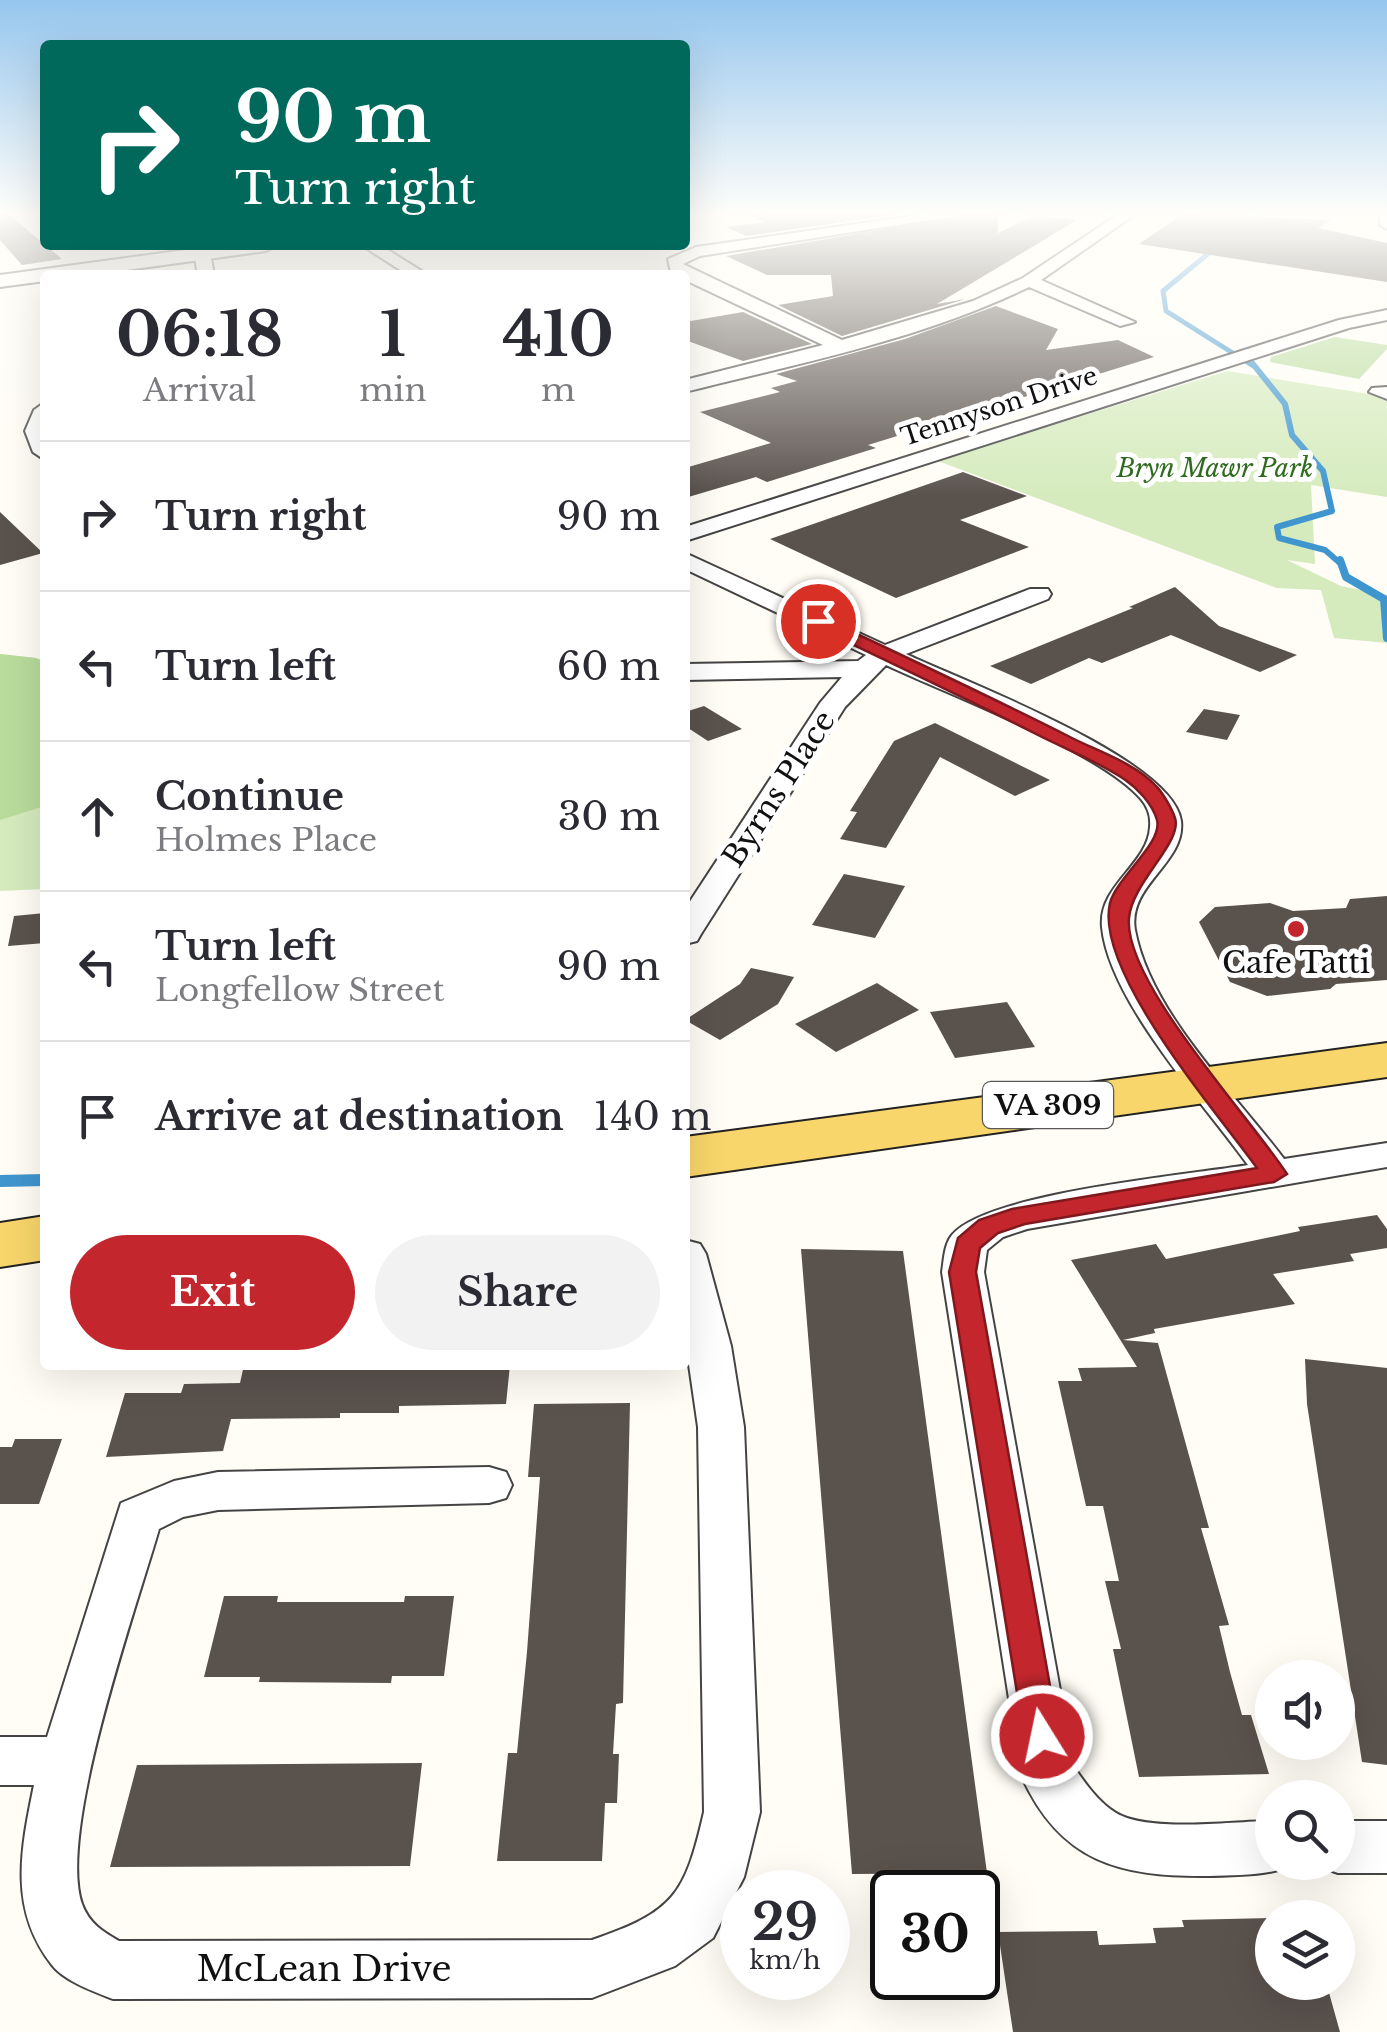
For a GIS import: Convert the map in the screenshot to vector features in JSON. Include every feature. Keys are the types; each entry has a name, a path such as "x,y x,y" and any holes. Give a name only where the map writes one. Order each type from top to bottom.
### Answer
{"main road":[{"name":"VA 309","path":"690,1156 1387,1060"},
{"path":"0,1245 40,1239"}],"street":[{"path":"754,306 840,346"},
{"path":"690,385 948,316 971,306"},
{"path":"1087,306 1126,322"},
{"name":"Tennyson Drive","path":"690,532 1261,350 1387,315"},
{"path":"40,417 34,428 40,447"},
{"path":"690,563 874,662 1128,774 1148,789 1164,812 1165,838 1133,877 1121,899 1118,924 1130,971 1274,1174"},
{"path":"690,672 874,662 1039,594"},
{"name":"Byrns Place","path":"690,926 834,703 874,662"},
{"path":"1255,1847 1156,1848 1102,1836 1069,1807 1048,1775 963,1272 967,1244 989,1227 1021,1216 1387,1155"},
{"name":"McLean Drive","path":"490,1485 218,1492 174,1500 138,1517 66,1761 47,1857 54,1909 74,1947 114,1970 592,1968 656,1948 702,1912 722,1866 732,1812 720,1427 709,1346 690,1273"},
{"path":"0,1761 66,1761"},
{"path":"1355,1847 1387,1847"}],"green space":[{"path":"1335,337 1387,345 1387,349 1359,379 1270,362 1271,357"},
{"name":"Bryn Mawr Park","path":"1227,371 1387,397 1387,497 1311,485 1315,564 1287,560 1341,586 1387,595 1387,643 1334,638 1321,590 1277,588 938,461"},
{"path":"0,654 40,660 40,889 0,891"},
{"path":"0,654 40,660 40,808 0,820"}],"building":[{"path":"780,306 943,306 842,336"},
{"path":"996,306 1058,329 1046,350 1118,340 1154,357 868,445 876,448 767,482 756,477 690,497 690,467 771,443 700,412 780,392 771,388 797,381 776,374 905,339"},
{"path":"743,312 812,344 743,361 690,342 690,321"},
{"path":"963,472 1027,496 960,520 1029,547 896,598 770,539"},
{"path":"0,512 40,554 0,565"},
{"path":"1175,587 1219,626 1297,655 1260,672 1171,635 1102,663 1089,658 1031,684 990,666 1133,608 1129,607"},
{"path":"704,706 742,729 708,741 690,729 690,710"},
{"path":"1204,709 1240,715 1227,740 1186,732"},
{"path":"935,723 1050,780 1015,796 940,757 886,848 840,839 857,812 850,811 894,741"},
{"path":"844,874 905,886 875,938 812,925"},
{"path":"1387,896 1387,980 1336,984 1330,989 1267,996 1230,982 1199,922 1215,907 1270,903 1293,911 1346,908 1350,899"},
{"path":"40,913 40,943 8,946 14,916"},
{"path":"751,968 794,977 778,1004 720,1040 690,1023 690,1017 740,984"},
{"path":"877,983 919,1010 836,1052 795,1024"},
{"path":"1007,1002 1035,1047 955,1058 930,1012"},
{"path":"1377,1215 1387,1229 1387,1248 1350,1254 1354,1261 1273,1274 1295,1304 1154,1329 1155,1333 1123,1340 1158,1343 1209,1528 1201,1528 1229,1625 1219,1626 1230,1672 1242,1715 1251,1715 1255,1728 1255,1760 1265,1760 1269,1774 1139,1777 1113,1649 1121,1649 1105,1581 1119,1581 1103,1506 1086,1506 1058,1381 1082,1381 1078,1368 1137,1367 1071,1260 1156,1244 1166,1259 1300,1231 1298,1227"},
{"path":"801,1249 903,1251 987,1870 870,1870 870,1874 852,1874"},
{"path":"1305,1359 1387,1368 1387,1765 1362,1762 1355,1716 1355,1660 1346,1660 1307,1404"},
{"path":"243,1370 509,1370 506,1404 399,1406 399,1413 340,1413 340,1418 231,1419 223,1451 106,1457 125,1393 181,1393 184,1384 240,1383"},
{"path":"630,1403 623,1703 616,1704 613,1754 619,1754 617,1803 605,1803 602,1861 497,1861 508,1753 517,1753 527,1652 540,1477 528,1477 534,1404"},
{"path":"15,1439 62,1439 39,1504 0,1504 0,1447 12,1447"},
{"path":"224,1596 278,1596 277,1602 404,1602 405,1596 454,1596 444,1676 392,1676 391,1683 259,1682 260,1677 204,1677"},
{"path":"422,1763 410,1866 110,1867 137,1765"},
{"path":"1255,1918 1255,2000 1331,2000 1340,2032 1013,2032 1000,1932 1097,1931 1099,1945 1156,1943 1153,1928 1184,1927 1182,1920"}],"waterway":[{"path":"1165,306 1166,311 1255,367"},
{"path":"1253,364 1285,404 1292,435 1323,471 1332,511 1277,527 1279,538 1325,550 1340,563"},
{"path":"1340,560 1346,577 1384,599 1387,638"},
{"path":"0,1181 40,1180"}],"place":[{"name":"Cafe Tatti","path":"1296,929"}],"route":[{"path":"818,621 1026,722 1128,774 1148,789 1167,820 1165,838 1155,855 1133,877 1121,899 1118,924 1125,956 1145,996 1274,1174 1021,1216 989,1227 967,1244 963,1272 1042,1736"}]}
